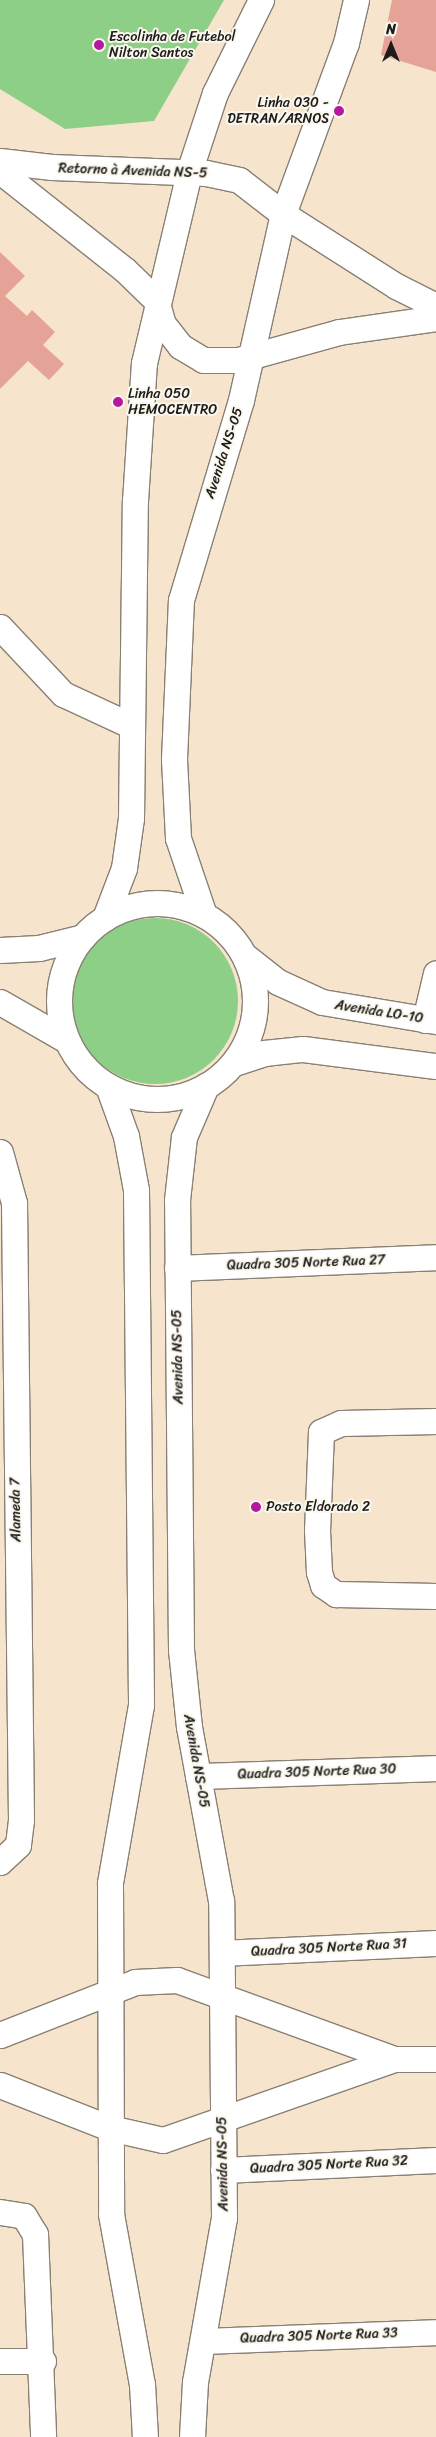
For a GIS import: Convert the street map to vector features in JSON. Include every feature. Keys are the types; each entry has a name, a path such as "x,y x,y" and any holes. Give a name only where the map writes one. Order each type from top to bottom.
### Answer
{"street":[{"path":"105,918 128,844 137,424 156,300 189,172 216,93 261,0"},
{"name":"Avenida NS-05","path":"204,915 178,838 176,638 190,557 250,357 283,214 346,44 356,0"},
{"name":"Retorno à Avenida NS-5","path":"0,161 52,168 189,172 239,180 283,214 396,286 436,306"},
{"path":"0,171 83,235 156,300 163,324 194,357 212,362 250,357 339,332 436,318"},
{"path":"0,627 63,694 132,726"},
{"name":"Avenida NS-05","path":"159,904 204,915 227,932 244,956 254,985 254,1016 234,1063 206,1086 163,1099 131,1096 108,1086 84,1067 66,1040 59,1008 60,986 66,965 83,937 105,918 131,907 159,904"},
{"path":"0,950 39,948 83,937"},
{"name":"Avenida LO-10","path":"244,956 278,982 322,1002 431,1020"},
{"path":"431,1020 436,973"},
{"path":"0,1002 66,1040"},
{"path":"234,1063 264,1053 303,1049 436,1066"},
{"path":"108,1086 126,1136 136,1190 141,1705 137,1748 114,1845 109,1994 112,2236 141,2378 145,2437"},
{"name":"Avenida NS-05","path":"192,2437 202,2341 222,2241 223,2170 222,1953 219,1877 198,1776 181,1650 177,1268 181,1152 206,1086"},
{"name":"Alameda 7","path":"0,1152 14,1203 6,1316 10,1675 20,1834 18,1845 0,1862"},
{"name":"Quadra 305 Norte Rua 27","path":"177,1268 436,1257"},
{"path":"436,1421 341,1423 327,1426 317,1438 317,1557 323,1585 349,1596 436,1596"},
{"name":"Quadra 305 Norte Rua 30","path":"198,1776 436,1768"},
{"name":"Quadra 305 Norte Rua 31","path":"222,1953 436,1943"},
{"path":"0,2035 109,1994 159,1978 222,1993 394,2059"},
{"path":"0,2085 110,2128 170,2140 222,2116 394,2059 436,2058"},
{"name":"Quadra 305 Norte Rua 32","path":"223,2170 436,2160"},
{"path":"0,2212 19,2212 29,2220 35,2234 44,2361 43,2437"},
{"name":"Quadra 305 Norte Rua 33","path":"202,2341 436,2332"},
{"path":"0,2361 44,2361"}],"green space":[{"name":"Escolinha de Futebol Nilton Santos","path":"0,0 224,0 154,121 65,129 0,89"},
{"path":"155,918 187,924 214,942 232,969 238,1001 232,1033 214,1060 187,1078 155,1084 123,1078 96,1060 78,1033 72,1001 78,969 96,942 123,924"}],"building":[{"path":"392,0 436,0 436,72 381,55"},
{"path":"0,252 25,276 5,296 27,316 32,310 55,332 43,345 64,364 49,380 28,361 0,389"}],"place":[{"name":"Escolinha de Futebol Nilton Santos","path":"99,45"},
{"name":"Linha 030 - DETRAN/ARNOS","path":"339,111"},
{"name":"Linha 050 HEMOCENTRO","path":"118,402"},
{"name":"Posto Eldorado 2","path":"256,1507"}]}
